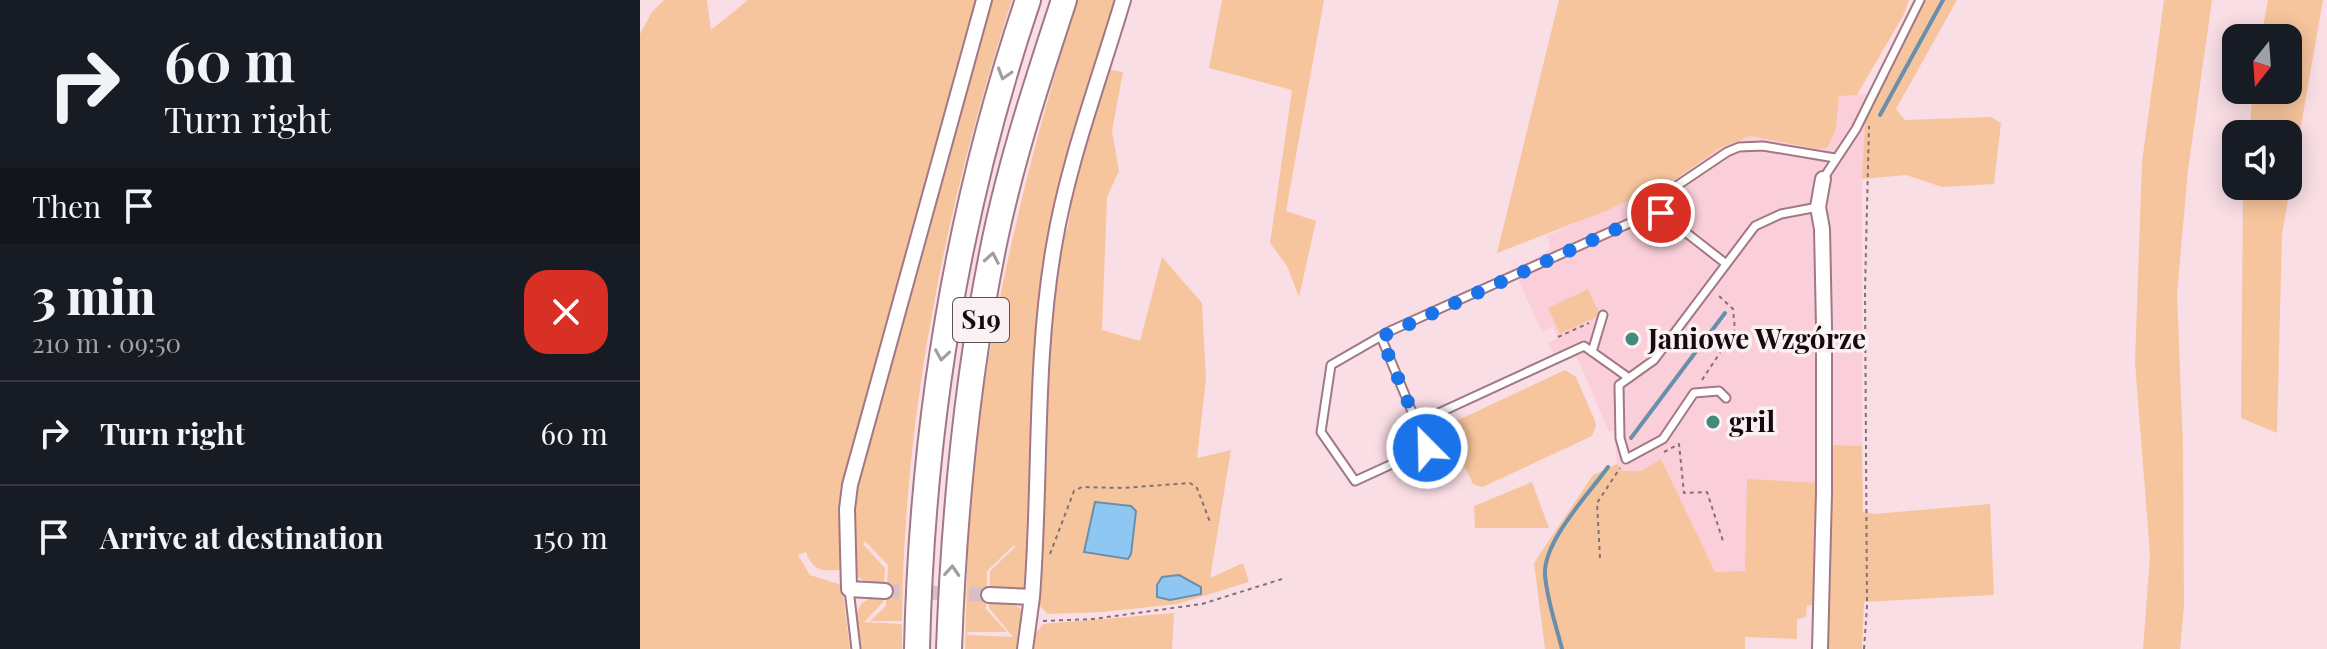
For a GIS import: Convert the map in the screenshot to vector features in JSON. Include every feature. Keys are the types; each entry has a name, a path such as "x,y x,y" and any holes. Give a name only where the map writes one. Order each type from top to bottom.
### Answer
{"highway":[{"name":"S19","path":"917,649 922,516 941,356 956,270 1003,74 1028,0"},
{"name":"S19","path":"949,649 958,490 981,317 1012,170 1064,0"}],"street":[{"path":"885,591 849,589 847,509 850,485 984,0"},
{"path":"1025,649 1034,567 1042,327 1054,244 1070,174 1123,0"},
{"path":"1820,649 1824,358 1822,229 1818,207 1823,179"},
{"path":"989,595 1032,597"}],"lane":[{"path":"1823,179 1856,129 1920,0"},
{"path":"1632,222 1652,198 1739,147 1763,146 1835,158"},
{"path":"1726,398 1719,391 1694,393 1663,439 1626,459 1620,438 1619,385 1654,360 1755,226 1781,214 1818,207"},
{"path":"1381,337 1427,448 1355,481 1321,432 1331,365 1381,337 1632,222 1661,213 1725,263"},
{"path":"1592,352 1603,315"},
{"path":"1417,423 1584,346 1629,378"},
{"path":"849,589 856,649"}],"path":[{"path":"1864,649 1867,450 1865,290 1870,128 1866,110"},
{"path":"1694,393 1735,330 1733,309 1707,287"},
{"path":"1665,451 1679,444 1684,493 1707,492 1724,544"},
{"path":"1600,558 1597,503 1626,459"},
{"path":"1034,567 1048,559 1074,491 1082,487 1123,488 1190,483 1197,488 1210,522"},
{"path":"1701,487 1701,493"},
{"path":"1030,621 1093,619 1202,604 1282,579"}],"shaded area":[{"path":"664,0 707,0 711,30 748,0 978,0 960,55 955,89 842,491 840,570 818,568 806,552 798,555 810,575 842,585 850,649 640,649 640,34 652,12"},
{"path":"987,0 1012,0 968,152 933,306 911,463 902,621 870,621 886,606 888,565 865,541 863,544 885,568 884,585 855,576 852,552 854,486"},
{"path":"1077,0 1119,0 1048,242 1027,585 1018,591 990,590 990,571 1014,545 987,571 986,609 1007,632 967,632 968,635 1013,637 989,608 988,600 1006,600 1020,608 1025,624 1019,649 965,649 972,484 991,344 1029,171"},
{"path":"1222,0 1324,0 1286,211 1316,221 1299,297 1287,266 1270,243 1292,90 1209,68"},
{"path":"1559,0 1909,0 1857,95 1839,96 1836,129 1827,148 1816,149 1751,136 1720,148 1677,178 1608,210 1497,253"},
{"path":"1925,0 1957,0 1896,109 1905,120 1991,117 2001,123 1994,184 1942,187 1906,175 1862,179 1865,120"},
{"path":"2164,0 2212,0 2188,170 2177,294 2183,446 2184,607 2180,649 2143,649 2150,555 2135,362 2142,162"},
{"path":"2268,0 2323,0 2302,120 2250,120 2252,104 2302,104 2302,24 2264,24"},
{"path":"1107,69 1123,72 1112,131 1119,171 1107,197 1102,330 1140,341 1162,257 1202,303 1206,379 1197,458 1231,450 1210,578 1243,563 1249,582 1177,604 1048,614 1038,604 1042,580 1046,344 1061,242 1068,227 1074,185"},
{"path":"1867,94 1862,179 1862,446 1820,446 1818,483 1745,572 1714,572 1661,459 1641,471 1623,471 1617,464 1614,430 1609,432 1577,357 1558,364 1548,343 1558,338 1553,327 1542,332 1519,281 1519,269 1551,249 1547,236 1676,178 1720,148 1751,136 1816,149 1836,129 1839,95"},
{"path":"2243,200 2288,200 2282,234 2277,433 2241,418"},
{"path":"1588,289 1600,315 1560,334 1548,308"},
{"path":"1565,370 1576,377 1595,421 1592,436 1487,485 1473,484 1448,433 1452,423"},
{"path":"1828,445 1862,446 1863,512 1874,514 1990,504 1994,595 1864,602 1862,649 1824,649"},
{"path":"1661,459 1715,572 1745,571 1747,479 1818,483 1816,606 1807,605 1806,617 1797,619 1797,639 1745,637 1745,649 1545,649 1534,563 1593,475 1617,464 1623,471 1641,471"},
{"path":"1532,482 1549,528 1475,528 1474,506"},
{"path":"883,596 883,602 864,622 902,624 902,649 860,649 857,614 860,607 872,598"},
{"path":"1174,613 1172,649 1031,649 1034,635 1043,624"}],"water":[{"path":"1095,502 1131,506 1136,511 1128,559 1084,552"},
{"path":"1179,575 1201,587 1201,594 1170,600 1157,597 1157,585 1162,577"}],"waterway":[{"path":"1880,115 1943,0"},
{"path":"1631,438 1725,313"},
{"path":"1562,649 1548,594 1546,562 1559,533 1608,467"}],"tunnel":[{"path":"885,591 989,595"}],"place":[{"name":"Janiowe Wzgórze","path":"1632,339"},
{"name":"gril","path":"1713,422"}],"route":[{"path":"1427,448 1381,337 1632,222 1661,213"}]}
